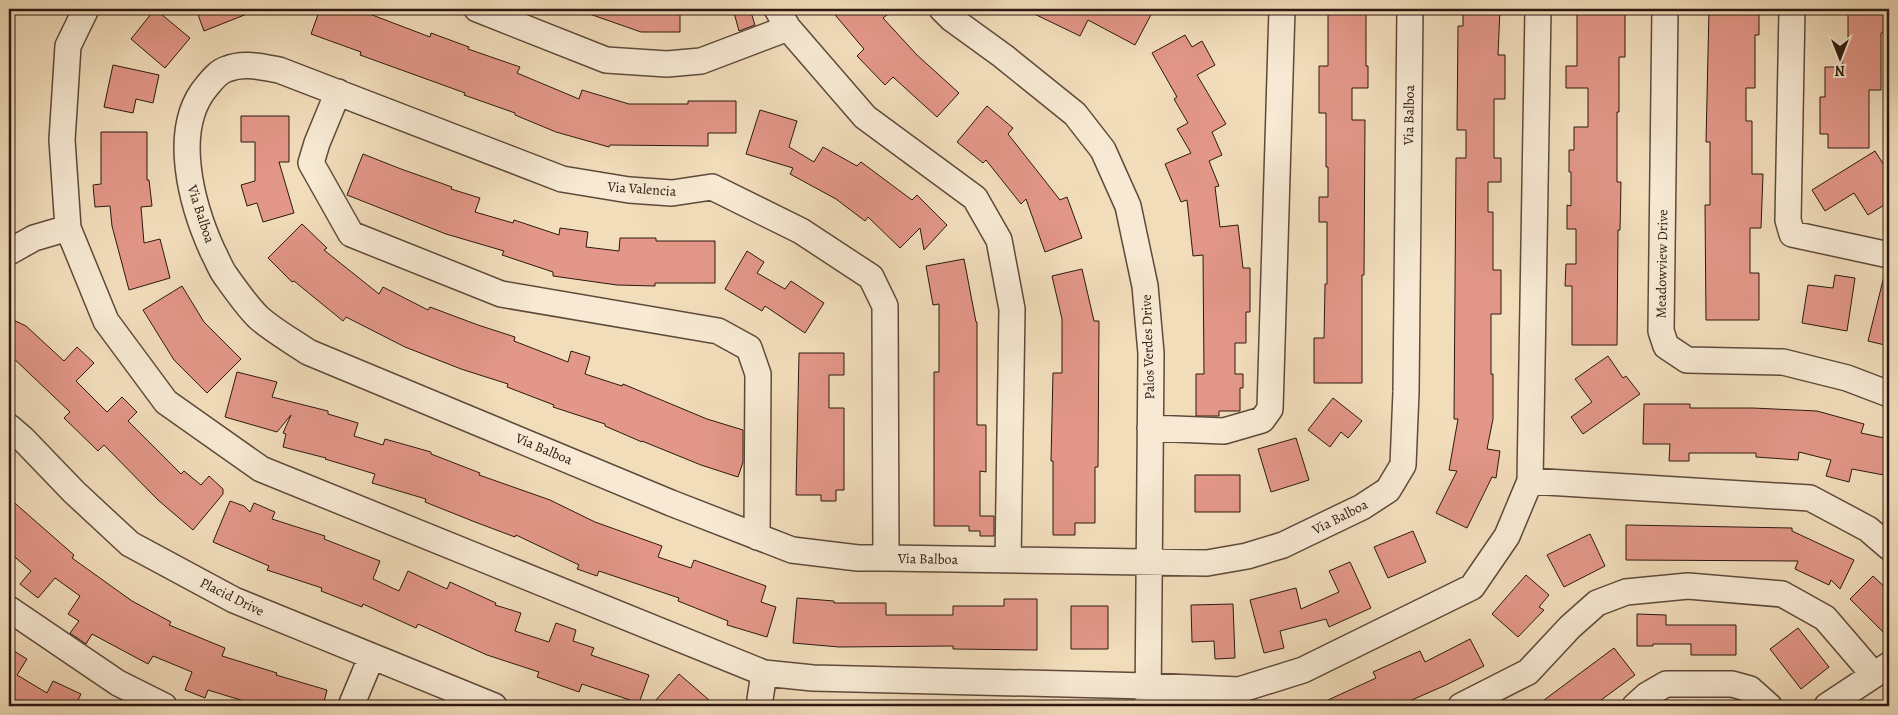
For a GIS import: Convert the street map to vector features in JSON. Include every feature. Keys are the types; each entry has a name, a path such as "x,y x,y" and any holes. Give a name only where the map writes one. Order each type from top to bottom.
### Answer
{"street":[{"path":"86,9 68,46 62,140 68,228 106,321 166,402 261,469 764,673 813,678 1148,696 1241,698 1303,670 1472,586 1507,536 1530,481 1538,9"},
{"path":"477,9 606,60 667,64 701,61 782,18 865,117 975,198 1000,240 1012,309 1008,560"},
{"name":"Palos Verdes Drive","path":"942,9 952,19 1003,56 1075,114 1103,150 1128,206 1145,286 1151,354 1148,696"},
{"path":"1150,428 1224,430 1262,420 1270,409 1282,9"},
{"name":"Via Balboa","path":"198,97 190,125 188,157 190,179 201,222 224,274 259,317 308,352 671,503 792,550 858,558 1207,563 1247,556 1283,545 1362,507 1388,490 1402,465 1406,392 1410,9"},
{"name":"Meadowview Drive","path":"1666,9 1660,331 1666,346 1687,360 1782,362 1847,378 1889,394"},
{"path":"1792,9 1788,220 1792,234 1889,255"},
{"name":"Via Valencia","path":"198,97 212,80 225,69 251,64 279,70 562,179 630,190 672,193 712,187 801,230 871,277 885,306 886,558"},
{"path":"338,92 317,143 311,164 351,234 501,294 718,331 749,348 758,374 756,537"},
{"path":"9,252 34,238 68,228"},
{"name":"Placid Drive","path":"9,427 24,439 74,492 130,544 234,600 371,658 494,706"},
{"path":"1530,481 1810,498 1868,529 1889,547"},
{"path":"1461,706 1528,672 1570,627 1597,603 1626,592 1688,586 1782,594 1824,618 1882,670 1827,706"},
{"path":"9,610 118,683 164,706"},
{"path":"351,706 371,658"},
{"path":"759,706 764,673"},
{"path":"1635,706 1647,695 1666,684 1732,684 1750,689 1768,706"}],"building":[{"path":"155,9 190,38 165,68 131,39"},
{"path":"196,9 257,9 257,10 204,31"},
{"path":"320,9 369,9 367,13 430,37 431,33 469,47 468,49 520,67 517,73 579,99 582,90 629,104 688,104 688,101 736,101 736,133 708,133 708,146 610,145 609,147 556,132 515,115 515,113 464,95 465,93 360,55 361,52 311,34"},
{"path":"581,9 680,9 680,32 641,32 581,11"},
{"path":"733,9 750,9 755,25 739,31"},
{"path":"830,9 895,9 883,18 917,55 959,93 937,117 893,77 885,85 857,56 864,49"},
{"path":"1024,9 1154,9 1135,45 1088,20 1080,36"},
{"path":"1463,9 1500,9 1498,55 1505,55 1505,99 1494,99 1494,158 1501,158 1501,182 1488,182 1488,212 1493,212 1493,270 1501,270 1501,314 1491,314 1493,419 1487,449 1500,451 1496,478 1492,477 1467,528 1436,513 1457,471 1449,470 1458,419 1454,419 1456,158 1466,158 1466,130 1457,130 1458,26 1463,26"},
{"path":"1577,9 1625,9 1625,57 1619,57 1619,112 1617,112 1617,182 1621,182 1620,230 1618,230 1617,345 1572,345 1572,286 1565,286 1566,264 1576,264 1576,229 1567,229 1567,205 1571,206 1569,150 1574,150 1574,127 1588,127 1588,88 1566,88 1566,66 1577,66"},
{"path":"1709,9 1759,9 1759,35 1755,35 1755,88 1746,88 1746,121 1752,121 1752,174 1763,174 1761,228 1750,228 1750,273 1759,273 1759,320 1706,320 1705,205 1710,205 1710,142 1706,142"},
{"path":"1848,9 1884,9 1884,33 1881,33 1881,90 1869,90 1869,148 1828,148 1828,134 1820,134 1820,97 1825,97 1825,67 1842,67 1842,43 1848,43"},
{"path":"1328,12 1366,12 1368,88 1352,88 1352,120 1365,120 1362,383 1314,383 1314,338 1324,338 1325,284 1327,284 1327,222 1319,222 1319,197 1328,197 1328,167 1326,167 1326,113 1319,113 1319,66 1328,66"},
{"path":"1185,35 1192,47 1202,41 1215,65 1197,75 1226,124 1212,132 1222,155 1209,161 1219,186 1215,187 1220,227 1238,225 1243,268 1250,268 1250,312 1246,312 1246,343 1235,343 1235,374 1243,374 1243,388 1240,388 1240,411 1219,411 1219,416 1196,416 1196,374 1204,374 1203,255 1193,256 1187,200 1181,202 1165,164 1191,153 1177,129 1188,123 1174,99 1177,97 1152,53"},
{"path":"113,65 159,75 153,103 136,99 133,113 104,107"},
{"path":"987,106 1013,128 1008,134 1060,200 1067,197 1082,238 1045,252 1026,199 1021,204 986,160 983,163 957,142"},
{"path":"760,110 797,121 789,147 814,162 823,147 857,166 861,162 912,200 917,195 947,225 924,250 920,228 900,248 868,217 865,221 836,199 790,174 793,168 746,154"},
{"path":"241,116 289,116 289,162 279,162 294,213 263,222 257,203 247,206 241,185 255,181 255,142 241,142"},
{"path":"101,132 147,132 147,180 149,180 152,206 141,207 144,243 160,239 170,278 129,290 112,226 110,206 95,207 93,185 101,184"},
{"path":"1875,151 1889,173 1889,202 1868,215 1854,193 1825,211 1812,190"},
{"path":"363,154 452,187 451,189 480,198 475,212 513,223 514,220 559,235 560,228 588,232 586,247 619,251 620,238 656,238 656,241 715,241 715,283 655,283 655,286 617,285 553,276 553,272 502,255 504,251 446,234 347,195"},
{"path":"302,224 327,248 324,250 379,294 383,287 428,310 430,307 515,337 514,341 568,362 571,351 590,357 585,374 622,386 623,384 707,419 743,430 743,462 738,477 642,442 605,426 605,424 553,407 554,405 507,387 508,384 461,369 405,347 346,317 343,321 294,281 292,282 268,258"},
{"path":"747,251 764,262 757,273 785,289 791,281 824,303 805,333 765,306 762,311 725,289"},
{"path":"964,259 977,322 977,425 986,425 986,472 980,471 980,516 994,516 994,536 980,536 980,531 969,531 969,526 934,526 934,372 939,372 939,304 933,305 926,266"},
{"path":"1082,269 1094,321 1099,321 1098,467 1095,467 1095,523 1075,523 1075,535 1053,535 1053,461 1051,461 1053,373 1062,373 1062,319 1052,276"},
{"path":"1835,275 1855,278 1847,331 1802,323 1808,285 1833,288"},
{"path":"1884,276 1889,277 1889,346 1868,341"},
{"path":"182,286 204,322 241,359 207,393 174,360 143,310"},
{"path":"9,318 26,326 64,361 77,347 94,363 76,381 107,412 122,397 137,412 128,421 181,474 184,471 201,485 209,476 223,489 223,494 193,530 158,500 104,445 98,451 64,418 70,412 9,354"},
{"path":"799,353 844,353 844,375 829,375 829,408 844,408 844,490 836,490 836,501 821,501 821,495 796,495"},
{"path":"1608,356 1623,378 1626,376 1640,394 1583,434 1571,417 1592,402 1575,379"},
{"path":"237,372 277,382 272,397 328,411 328,414 358,423 354,436 383,445 385,439 431,452 431,454 480,473 479,475 550,500 595,522 662,546 658,557 691,568 694,560 766,586 761,602 776,607 767,637 727,625 728,621 678,601 679,598 599,571 597,576 577,569 579,565 516,535 515,537 425,502 426,499 372,483 375,474 326,458 283,447 286,434 283,433 291,415 277,432 225,417"},
{"path":"1333,398 1362,421 1348,438 1341,432 1330,447 1308,430"},
{"path":"1644,404 1690,404 1690,408 1817,411 1864,424 1861,433 1889,439 1889,476 1852,469 1849,482 1826,476 1831,460 1799,452 1798,460 1756,457 1756,453 1689,453 1689,461 1669,461 1670,444 1643,444"},
{"path":"1296,438 1309,480 1271,492 1258,449"},
{"path":"1195,475 1240,475 1240,512 1195,512"},
{"path":"9,498 74,555 72,558 132,601 171,622 169,625 225,648 222,656 327,690 323,706 260,706 208,690 205,698 185,690 192,672 153,656 148,664 92,634 86,644 70,633 79,621 68,614 80,596 55,578 38,598 20,584 31,571 9,552"},
{"path":"230,501 244,506 250,512 254,503 275,512 272,519 325,536 324,539 380,561 373,579 399,591 408,571 447,589 450,582 496,603 495,605 521,613 515,631 549,642 556,623 576,630 573,641 594,648 591,655 649,675 639,703 582,684 579,692 537,677 539,672 487,655 418,624 416,628 363,604 362,607 321,591 322,588 267,570 269,566 213,542"},
{"path":"1626,525 1792,528 1792,531 1854,560 1840,589 1831,580 1829,585 1795,569 1798,561 1626,560"},
{"path":"1413,531 1426,562 1388,578 1374,547"},
{"path":"1590,534 1605,566 1564,587 1547,555"},
{"path":"1350,562 1371,608 1329,627 1326,619 1280,631 1284,648 1264,653 1250,600 1296,588 1301,609 1339,592 1329,571"},
{"path":"1526,575 1549,595 1539,607 1544,610 1518,637 1492,614"},
{"path":"1873,576 1889,591 1889,638 1850,599"},
{"path":"797,598 834,601 834,603 886,603 886,615 953,615 953,606 1004,606 1004,599 1037,599 1037,650 953,649 953,646 839,647 793,643"},
{"path":"1233,604 1235,658 1215,659 1214,641 1192,642 1191,605"},
{"path":"1071,606 1108,606 1108,649 1071,649"},
{"path":"1637,614 1666,615 1666,625 1736,625 1736,655 1691,655 1691,644 1637,646"},
{"path":"1798,628 1829,667 1801,689 1770,649"},
{"path":"1470,639 1484,666 1398,706 1315,706 1376,678 1373,672 1420,651 1425,662"},
{"path":"9,648 27,659 17,675 47,693 53,681 81,694 75,706 9,706"},
{"path":"1614,648 1635,675 1593,706 1536,706"},
{"path":"679,674 716,706 664,706 656,700"}]}
